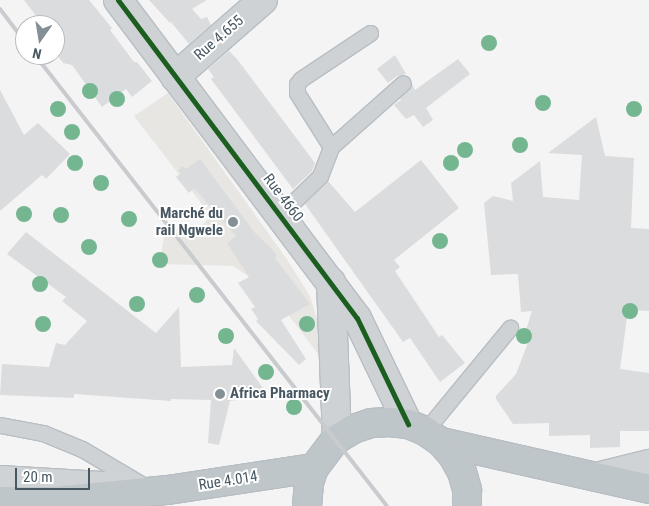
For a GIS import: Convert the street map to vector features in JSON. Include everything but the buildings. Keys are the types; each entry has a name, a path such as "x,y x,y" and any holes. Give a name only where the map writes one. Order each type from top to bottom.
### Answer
{"highway":[{"path":"307,506 308,483 314,468 337,439 353,429 371,423 389,422 596,477 649,489"},
{"path":"425,432 453,456 462,472 467,506"},
{"name":"Rue 4.014","path":"0,501 53,500 158,489 314,468"},
{"name":"Rue 4.014","path":"53,500 98,506"},
{"path":"629,506 649,503"}],"main road":[{"path":"596,477 649,464"},
{"path":"0,480 158,489"}],"street":[{"name":"Rue 4660","path":"118,0 357,318 425,432"},
{"name":"Rue 4.655","path":"175,77 263,0"},
{"path":"331,282 337,439"}],"lane":[{"path":"331,147 297,93 297,84 301,78 370,33"},
{"path":"280,215 320,176 331,147 403,83"},
{"path":"425,432 510,328"},
{"path":"0,424 42,433 82,449 158,489"}],"shaded area":[{"name":"Marché du rail Ngwele","path":"168,93 286,258 310,296 328,355 322,359 270,291 233,266 160,264 165,229 199,228 211,216 134,116"}],"railway":[{"path":"0,9 15,29"},
{"path":"43,65 387,506"}],"cycle path":[{"path":"118,0 357,318 408,424"}],"place":[{"name":"Marché du rail Ngwele","path":"233,222"},
{"name":"Africa Pharmacy","path":"220,394"}]}
